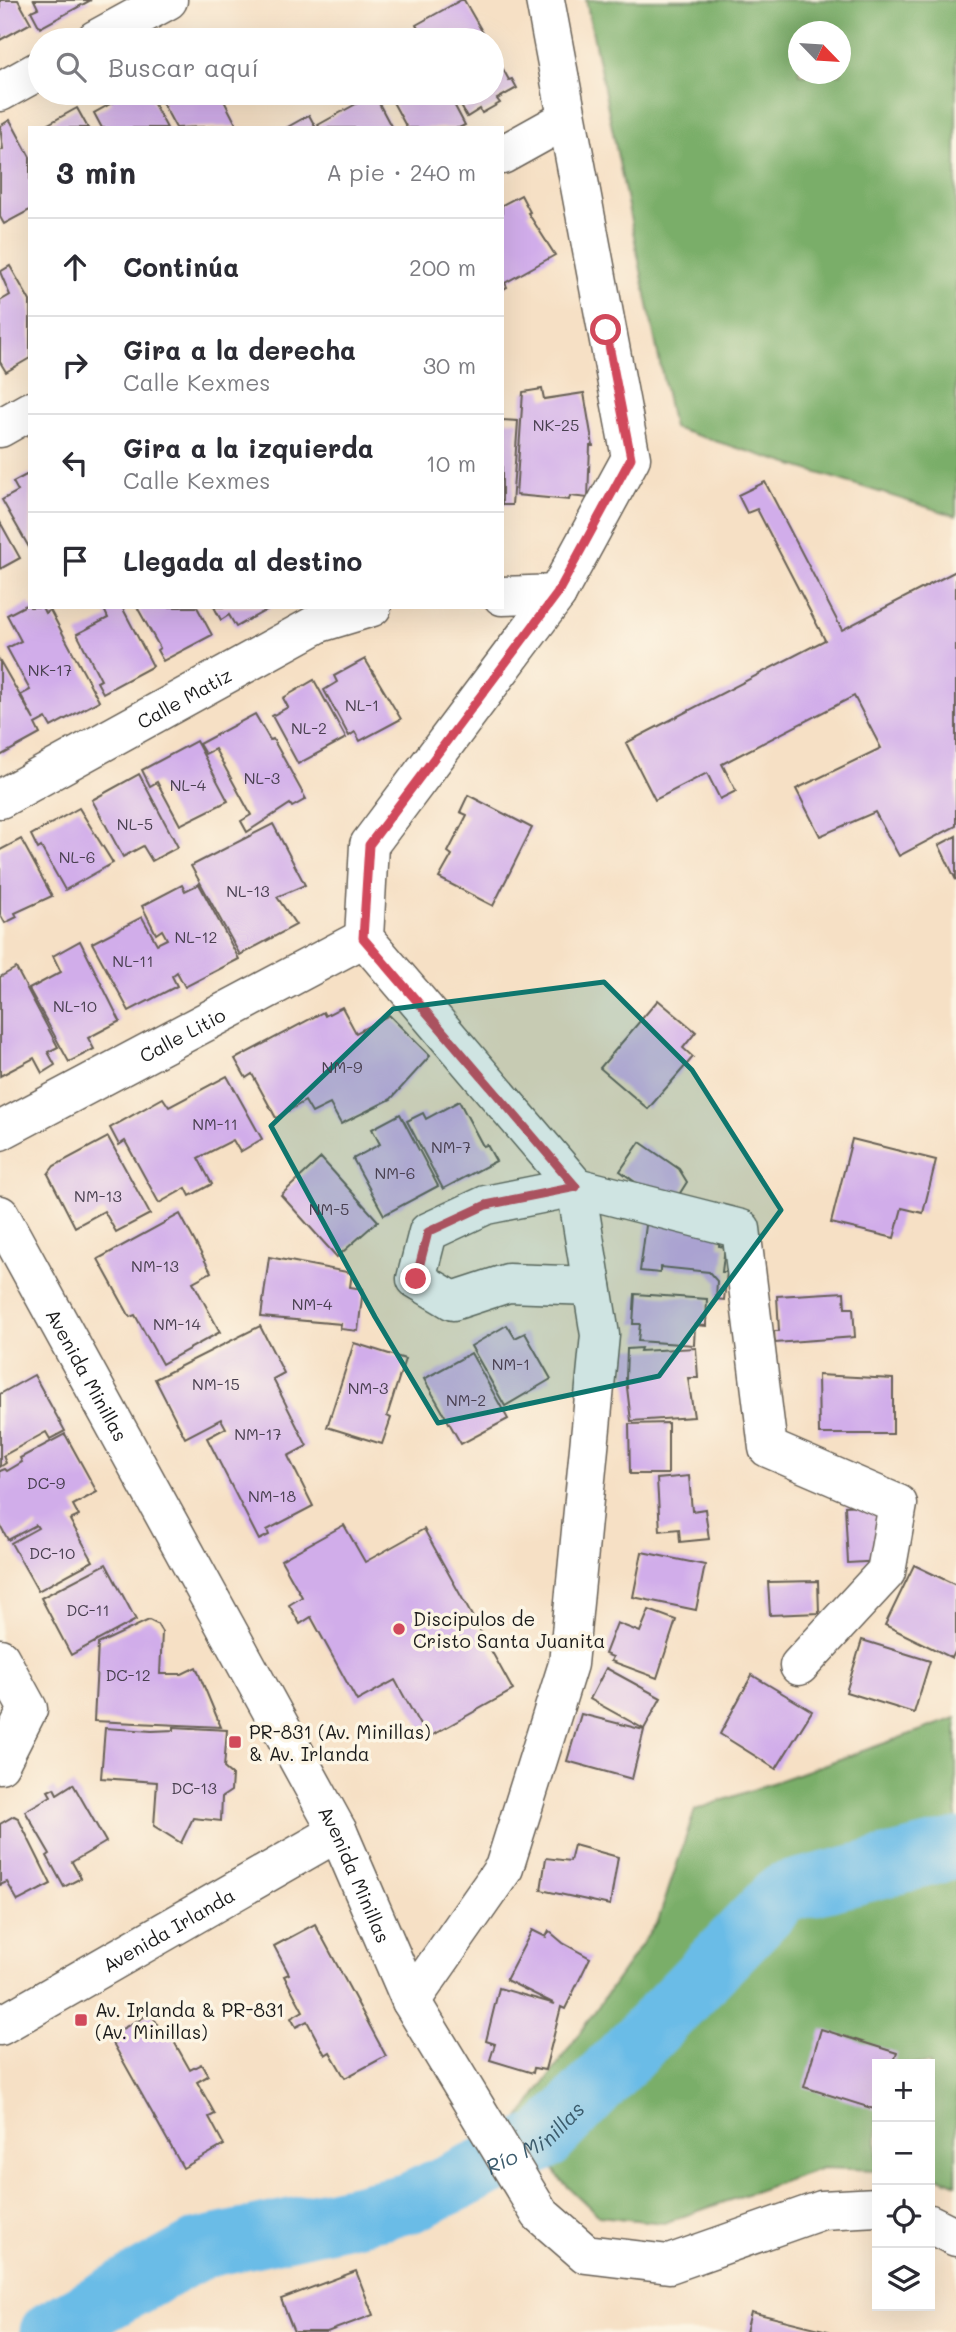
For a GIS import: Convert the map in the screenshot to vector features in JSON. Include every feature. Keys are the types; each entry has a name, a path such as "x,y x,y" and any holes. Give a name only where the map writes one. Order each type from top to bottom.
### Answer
{"street":[{"path":"117,28 168,0"},
{"path":"411,2001 504,1868 568,1664 600,1335 576,1187 363,938 369,845 557,594 631,458 565,120 545,0"},
{"path":"0,92 28,77"},
{"path":"504,154 565,120"},
{"path":"0,428 28,412"},
{"path":"504,596 557,594"},
{"name":"Calle Matiz","path":"0,799 318,623 365,609"},
{"name":"Calle Litio","path":"0,1131 363,938"},
{"path":"593,1286 508,1283 453,1301 416,1279 428,1232 486,1205 576,1187 741,1229 768,1448 898,1504 886,1572 799,1666"},
{"name":"Avenida Minillas","path":"0,1215 338,1832 411,2001 540,2214 586,2254 670,2264 822,2210 872,2207"},
{"path":"0,1658 28,1709 0,1764"},
{"name":"Avenida Irlanda","path":"0,2026 338,1832"},
{"path":"935,2226 956,2237"}],"highlighted area":[{"path":"604,982 692,1070 781,1210 659,1376 438,1423 375,1317 271,1126 393,1009"}],"green space":[{"path":"586,0 956,0 956,516 673,428"},
{"path":"956,1718 956,2184 935,2175 935,2059 872,2059 872,2170 822,2168 664,2223 599,2216 561,2180 520,2118 658,1921 695,1810"}],"building":[{"path":"0,0 18,0 31,23 0,40"},
{"path":"34,0 91,0 40,28 31,11 38,8"},
{"path":"464,0 480,28 418,28 416,25"},
{"path":"504,71 509,80 512,79 517,88 504,95"},
{"path":"108,105 155,105 166,126 101,126 94,113"},
{"path":"164,105 226,105 237,126 175,126"},
{"path":"354,105 380,105 391,126 319,126"},
{"path":"395,105 454,105 465,125 463,126 406,126"},
{"path":"460,105 496,105 482,113 480,109 467,117"},
{"path":"77,108 87,126 45,126"},
{"path":"309,115 315,126 290,126"},
{"path":"10,120 28,153 28,211 4,224 0,217 0,151 3,149 0,126"},
{"path":"521,195 530,212 528,213 555,255 505,283 507,287 504,289 504,204"},
{"path":"10,266 28,298 28,359 6,372 0,362 0,301 10,295 0,272"},
{"path":"542,389 544,399 584,393 593,446 590,446 588,498 570,496 569,500 516,495 523,392"},
{"path":"504,420 518,421 512,505 504,505"},
{"path":"28,474 28,546 2,500 18,491 13,482"},
{"path":"765,482 842,630 956,571 956,826 899,856 875,812 820,836 796,789 881,748 854,696 722,764 736,791 720,799 707,773 655,800 626,743 825,640 757,509 747,513 738,495"},
{"path":"0,522 20,558 0,569"},
{"path":"28,604 28,609 43,609 45,613 50,610 99,701 51,727 46,718 35,724 40,734 0,756 0,661 34,720 21,695 30,690 7,648 21,641 7,615"},
{"path":"104,609 123,609 153,666 103,693 97,682 101,680 77,634 108,618"},
{"path":"138,609 198,609 212,635 163,661 157,650 160,648"},
{"path":"215,609 268,609 236,627 229,615 221,620"},
{"path":"365,659 401,719 360,741 355,732 349,736 324,690 337,682 334,676"},
{"path":"314,680 346,738 298,764 272,716 288,707 283,698"},
{"path":"255,714 270,740 273,739 306,799 292,807 290,804 247,832 241,821 251,815 215,749 205,754 199,744"},
{"path":"196,741 228,801 180,825 157,782 150,786 142,770"},
{"path":"139,774 178,847 152,861 143,846 123,857 92,800"},
{"path":"468,795 532,828 493,906 439,878 452,855 448,852 467,815 460,812"},
{"path":"79,808 113,863 65,890 41,847 38,849 31,835"},
{"path":"273,824 305,885 277,897 296,925 240,955 191,866"},
{"path":"956,836 956,880 939,845"},
{"path":"21,839 52,896 15,913 17,917 5,923 0,914 0,850"},
{"path":"199,884 239,959 185,987 177,972 172,976 177,986 129,1011 92,943 142,917 157,944 167,939 162,930 156,934 142,906 182,885 185,891"},
{"path":"80,941 120,1021 88,1038 94,1049 69,1062 29,989 61,972 53,956"},
{"path":"16,968 58,1047 48,1052 55,1065 42,1073 34,1058 0,1076 0,977"},
{"path":"658,1000 696,1032 683,1048 693,1057 648,1109 600,1068"},
{"path":"342,1007 356,1033 389,1015 430,1056 391,1099 341,1124 330,1104 312,1113 305,1101 276,1118 252,1074 246,1078 235,1059 323,1012 325,1016"},
{"path":"227,1076 262,1139 240,1152 233,1140 198,1158 212,1184 190,1196 186,1188 159,1203 125,1141 119,1145 110,1128 163,1098 169,1107"},
{"path":"459,1101 483,1146 487,1145 496,1161 443,1189 407,1121 423,1113 426,1119"},
{"path":"400,1114 438,1186 384,1215 353,1159 380,1144 372,1129"},
{"path":"108,1137 150,1214 116,1232 104,1211 75,1227 48,1174 54,1166"},
{"path":"852,1139 936,1160 923,1213 902,1208 894,1238 831,1223"},
{"path":"640,1142 679,1169 687,1182 680,1193 653,1195 620,1171"},
{"path":"321,1158 378,1221 337,1257 281,1195"},
{"path":"648,1210 720,1233 719,1246 725,1247 722,1272 727,1272 724,1300 716,1299 717,1281 709,1272 661,1267 660,1273 640,1271"},
{"path":"180,1214 211,1272 193,1282 220,1332 162,1364 135,1315 130,1317 98,1259"},
{"path":"269,1257 352,1273 350,1287 363,1289 358,1331 340,1329 341,1324 261,1317"},
{"path":"844,1292 845,1308 853,1308 855,1337 775,1343 774,1331 779,1331 777,1296"},
{"path":"635,1294 707,1299 706,1326 695,1325 694,1345 638,1341 640,1324 633,1324"},
{"path":"507,1325 515,1338 525,1333 551,1379 505,1406 471,1346"},
{"path":"260,1326 284,1373 273,1379 307,1446 288,1456 313,1506 267,1530 269,1535 259,1540 207,1438 226,1428 221,1419 185,1438 155,1379"},
{"path":"354,1343 405,1359 387,1416 391,1418 382,1444 327,1427"},
{"path":"641,1348 640,1351 696,1348 698,1378 688,1378 694,1417 631,1421 626,1379 627,1349"},
{"path":"471,1353 508,1419 461,1444 424,1379"},
{"path":"34,1375 65,1431 50,1439 46,1432 3,1456 6,1463 0,1467 0,1394"},
{"path":"818,1375 893,1379 893,1434 819,1434"},
{"path":"668,1423 668,1474 630,1474 629,1424"},
{"path":"65,1434 97,1492 73,1505 79,1516 70,1520 93,1561 38,1591 11,1543 38,1528 36,1525 8,1540 0,1525 0,1471 7,1471 22,1462 20,1458"},
{"path":"689,1476 692,1511 705,1509 709,1539 680,1542 679,1529 660,1531 657,1479"},
{"path":"878,1504 882,1561 848,1563 845,1506"},
{"name":"Discipulos de Cristo Santa Juanita","path":"344,1525 365,1562 424,1529 513,1690 427,1738 395,1680 357,1701 311,1617 300,1624 289,1605 302,1597 281,1560"},
{"path":"642,1552 705,1565 696,1610 633,1597"},
{"path":"106,1564 136,1620 71,1655 41,1598"},
{"path":"914,1565 956,1585 956,1650 952,1658 885,1625"},
{"path":"818,1581 819,1613 770,1615 768,1582"},
{"path":"649,1610 676,1620 657,1678 611,1661 613,1657 605,1654 617,1623 640,1632"},
{"path":"149,1620 157,1624 162,1632 160,1674 182,1674 196,1667 221,1727 94,1721 98,1644"},
{"path":"862,1640 930,1661 914,1713 846,1692"},
{"path":"606,1668 661,1698 644,1729 590,1699"},
{"path":"752,1675 812,1711 776,1769 720,1734"},
{"path":"581,1714 644,1730 632,1779 567,1761"},
{"path":"174,1727 227,1730 224,1768 232,1775 231,1791 222,1797 221,1821 193,1818 181,1843 154,1826 157,1782 101,1778 105,1728 152,1731 174,1730"},
{"path":"73,1784 106,1842 72,1862 81,1878 64,1887 47,1856 50,1854 25,1811 51,1796 48,1791 54,1788 57,1794"},
{"path":"14,1816 18,1818 51,1884 18,1901 7,1882 0,1885 0,1824"},
{"path":"574,1845 618,1857 610,1905 541,1890 546,1858 570,1861"},
{"path":"315,1924 386,2056 345,2078 330,2052 325,2055 307,2021 296,2027 291,2018 303,2011 284,1976 289,1974 274,1946"},
{"path":"532,1930 546,1937 549,1931 563,1943 590,1958 565,2009 561,2007 545,2070 534,2068 533,2073 490,2060 495,2044 486,2041 499,1988 555,2004 506,1980"},
{"path":"151,2013 167,2041 172,2038 190,2070 201,2064 208,2076 197,2082 215,2114 209,2117 224,2145 183,2168 109,2036"},
{"path":"821,2029 897,2053 895,2059 872,2059 872,2108 804,2087"},
{"path":"356,2271 373,2315 327,2332 294,2332 281,2299"},
{"path":"751,2312 828,2331 746,2332"}],"waterway":[{"name":"Río Minillas","path":"50,2332 199,2249 409,2203 545,2140 783,1893 956,1849"}],"place":[{"name":"Discipulos de Cristo Santa Juanita","path":"399,1629"},
{"name":"PR-831 (Av. Minillas) & Av. Irlanda","path":"235,1742"},
{"name":"Av. Irlanda & PR-831 (Av. Minillas)","path":"81,2020"}],"route":[{"path":"416,1279 428,1232 486,1205 576,1187 363,938 369,845 557,594 631,458 606,330"}]}
